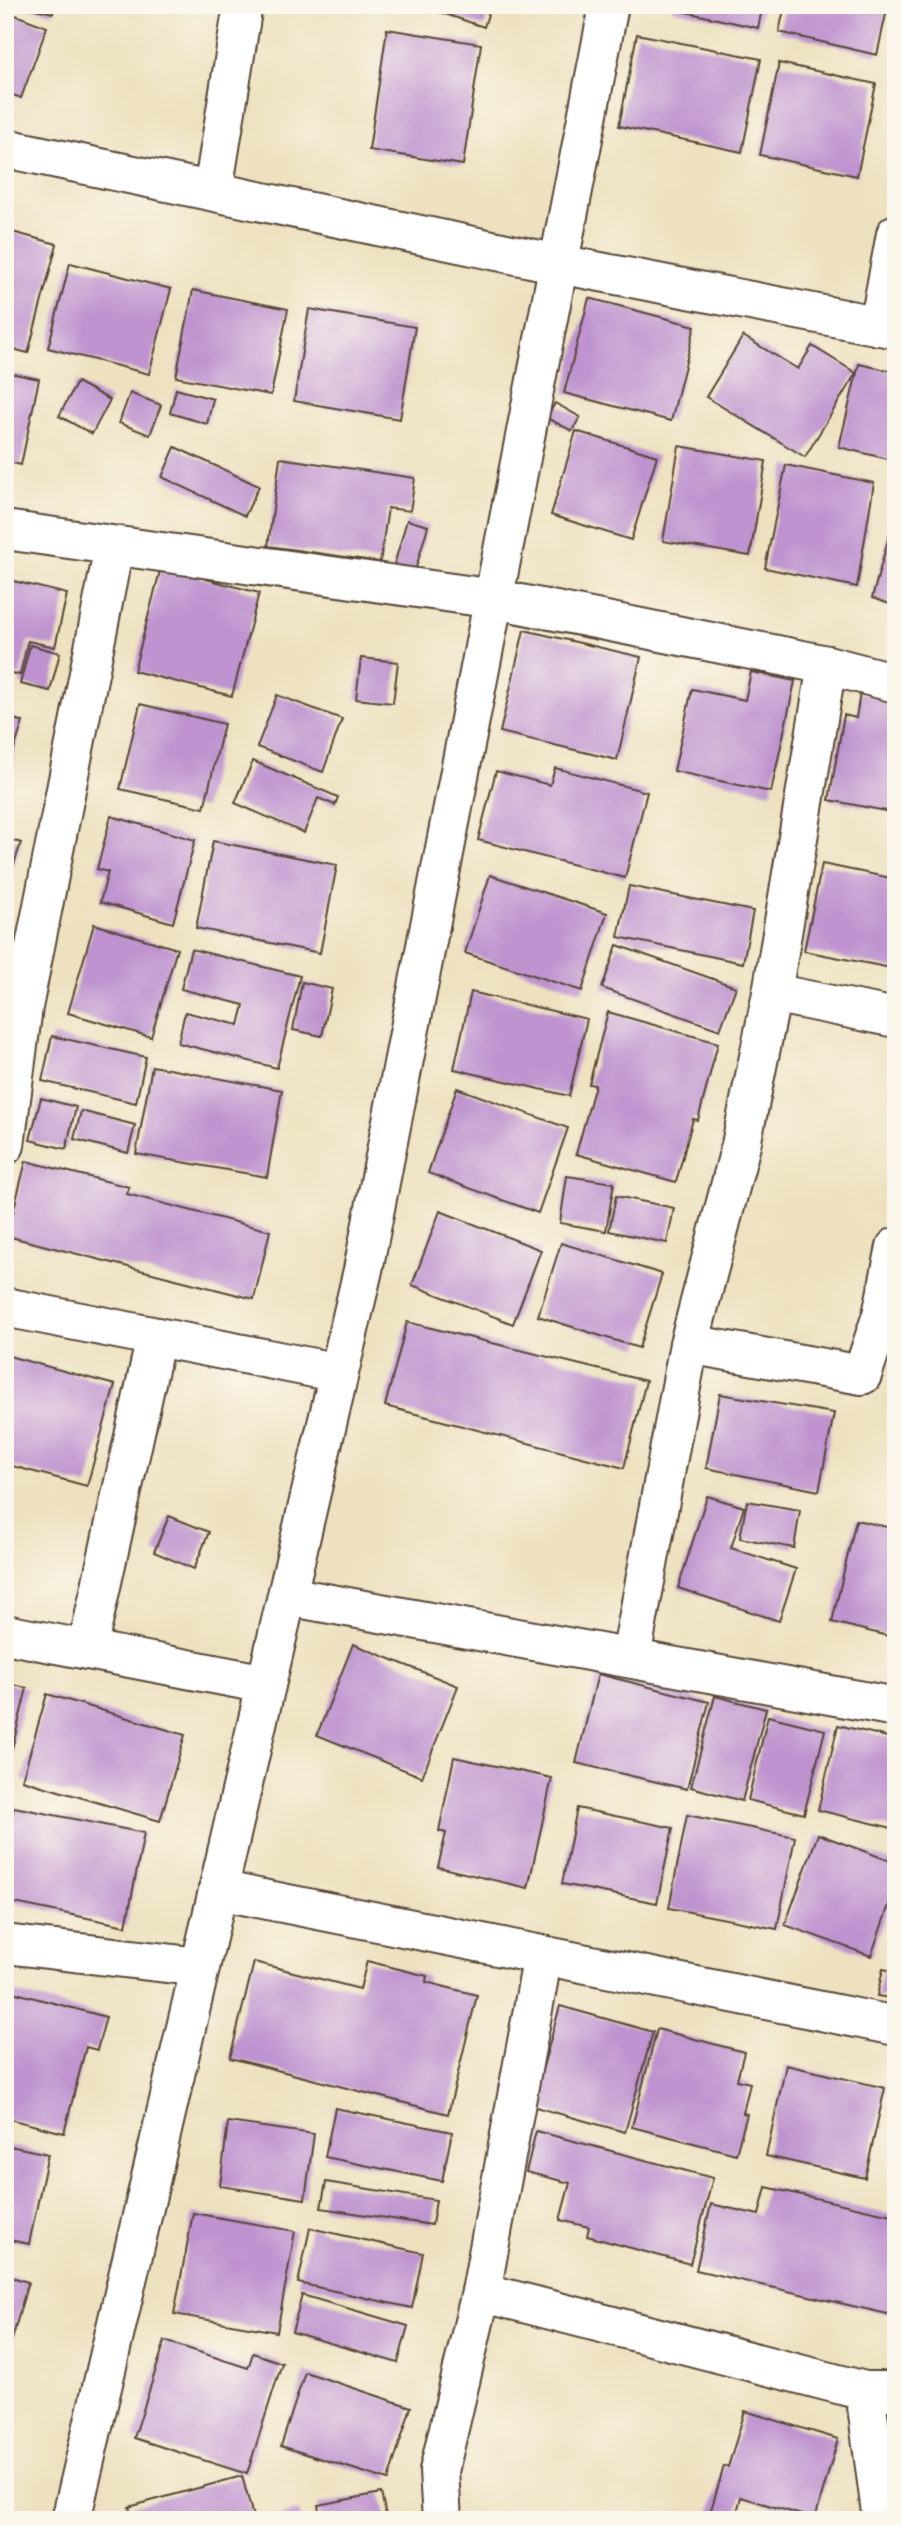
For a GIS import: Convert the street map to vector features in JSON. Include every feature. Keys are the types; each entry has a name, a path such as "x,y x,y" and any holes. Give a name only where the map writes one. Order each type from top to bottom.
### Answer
{"street":[{"path":"213,191 243,5"},
{"path":"71,2520 363,1270 609,5"},
{"path":"5,148 559,264 887,327 896,234"},
{"path":"5,530 495,599 827,665 896,683"},
{"path":"5,1145 14,1005 114,547"},
{"path":"631,1657 689,1344 741,1145 772,993 827,665"},
{"path":"772,993 896,1018"},
{"path":"689,1344 862,1375 882,1315 896,1247"},
{"path":"5,1307 339,1373"},
{"path":"87,1650 156,1337"},
{"path":"286,1596 896,1707"},
{"path":"5,1634 266,1684"},
{"path":"218,1890 896,2026"},
{"path":"5,1944 200,1967"},
{"path":"442,2520 439,2471 481,2292 543,1955"},
{"path":"481,2292 880,2391 882,2520"}],"building":[{"path":"18,5 55,5 53,13"},
{"path":"418,5 491,5 484,27"},
{"path":"673,5 763,5 758,28 672,9"},
{"path":"785,5 888,5 877,55 779,32"},
{"path":"5,11 47,27 21,98 5,92"},
{"path":"387,29 481,44 463,165 369,150"},
{"path":"637,34 761,59 742,152 619,126"},
{"path":"779,63 876,84 857,176 760,155"},
{"path":"5,230 57,244 28,353 5,347"},
{"path":"70,263 171,289 149,374 48,348"},
{"path":"193,290 288,309 271,395 176,377"},
{"path":"589,298 695,326 671,421 564,393"},
{"path":"309,309 415,327 400,419 294,401"},
{"path":"743,336 798,369 812,346 856,373 805,457 706,397"},
{"path":"859,364 896,372 896,461 839,447"},
{"path":"5,372 39,379 21,465 5,461"},
{"path":"77,382 110,400 92,434 59,416"},
{"path":"176,389 213,399 207,424 170,413"},
{"path":"130,393 161,405 150,435 119,423"},
{"path":"555,403 580,417 572,431 547,418"},
{"path":"576,431 657,456 631,540 551,515"},
{"path":"679,446 766,461 750,556 663,541"},
{"path":"175,447 259,486 245,516 162,477"},
{"path":"280,458 415,478 410,511 388,508 380,562 268,546"},
{"path":"786,465 874,483 857,587 765,568"},
{"path":"896,514 896,606 872,598"},
{"path":"407,520 428,526 413,578 392,572"},
{"path":"161,567 259,593 232,696 134,671"},
{"path":"5,579 67,594 55,647 28,641 20,675 5,672"},
{"path":"524,630 641,657 617,760 500,732"},
{"path":"30,645 60,653 50,691 20,684"},
{"path":"361,658 398,662 393,703 356,699"},
{"path":"751,672 795,681 771,792 674,771 692,689 745,700"},
{"path":"860,693 896,699 896,813 829,800 844,715 856,718"},
{"path":"277,695 342,719 323,772 257,747"},
{"path":"140,704 224,724 204,808 120,789"},
{"path":"5,716 23,722 6,774 5,774"},
{"path":"253,761 338,797 335,805 318,798 304,833 235,803"},
{"path":"555,768 647,792 625,878 478,840 496,771 550,785"},
{"path":"111,816 195,840 173,923 100,902 108,872 97,869"},
{"path":"5,838 21,843 6,888 5,888"},
{"path":"213,841 337,865 320,953 196,928"},
{"path":"822,864 896,879 896,969 804,951"},
{"path":"490,875 607,913 582,991 465,953"},
{"path":"629,886 753,911 743,963 618,937"},
{"path":"94,924 177,949 151,1037 68,1013"},
{"path":"617,945 736,987 720,1030 602,988"},
{"path":"191,949 300,976 277,1068 178,1043 185,1012 239,1025 244,1005 181,989"},
{"path":"302,982 332,989 322,1036 293,1030"},
{"path":"471,992 587,1019 569,1096 454,1069"},
{"path":"608,1012 718,1043 698,1120 693,1119 676,1182 576,1154 595,1085 589,1084"},
{"path":"52,1036 146,1057 136,1103 42,1081"},
{"path":"152,1066 282,1090 267,1177 136,1154"},
{"path":"457,1088 568,1128 538,1213 428,1173"},
{"path":"41,1098 76,1107 66,1149 30,1140"},
{"path":"81,1111 135,1125 128,1153 74,1139"},
{"path":"26,1161 129,1187 127,1194 270,1231 254,1299 7,1236"},
{"path":"567,1176 614,1183 606,1231 560,1223"},
{"path":"616,1196 674,1208 667,1243 609,1231"},
{"path":"440,1211 541,1250 513,1324 412,1285"},
{"path":"561,1243 662,1274 639,1348 538,1316"},
{"path":"407,1322 646,1381 624,1468 385,1406"},
{"path":"5,1355 115,1385 87,1486 5,1464"},
{"path":"720,1394 834,1413 819,1491 706,1468"},
{"path":"707,1496 744,1507 731,1548 796,1569 779,1621 678,1588"},
{"path":"747,1501 800,1510 794,1548 740,1538"},
{"path":"169,1516 209,1532 194,1569 154,1552"},
{"path":"856,1520 896,1529 896,1638 832,1622"},
{"path":"353,1644 458,1686 422,1777 317,1735"},
{"path":"598,1674 709,1702 687,1789 576,1763"},
{"path":"5,1683 27,1688 6,1773 5,1773"},
{"path":"47,1694 185,1735 160,1821 22,1780"},
{"path":"715,1696 766,1709 742,1801 691,1787"},
{"path":"768,1716 825,1730 804,1814 748,1800"},
{"path":"838,1725 896,1739 896,1829 818,1810"},
{"path":"454,1757 552,1778 528,1888 438,1867 446,1833 439,1831"},
{"path":"14,1807 144,1833 126,1926 5,1901 5,1849"},
{"path":"577,1808 673,1828 657,1903 562,1884"},
{"path":"687,1815 795,1837 777,1929 669,1908"},
{"path":"818,1834 896,1863 896,1885 871,1956 785,1925"},
{"path":"367,1961 427,1976 426,1982 477,1995 448,2114 230,2058 254,1962 360,1989"},
{"path":"883,1969 896,1972 896,1999 877,1996"},
{"path":"5,1990 106,2017 97,2050 86,2047 64,2133 5,2118"},
{"path":"560,2006 653,2032 625,2132 532,2106"},
{"path":"657,2029 744,2052 737,2080 750,2083 743,2113 747,2114 736,2154 632,2127"},
{"path":"786,2065 885,2088 865,2178 766,2156"},
{"path":"335,2108 452,2132 442,2181 325,2157"},
{"path":"228,2122 314,2134 305,2199 220,2186"},
{"path":"536,2131 713,2178 690,2264 587,2236 589,2227 560,2220 570,2183 526,2172"},
{"path":"5,2145 48,2154 29,2244 5,2239"},
{"path":"326,2182 436,2200 432,2225 321,2208"},
{"path":"766,2187 896,2216 896,2316 696,2270 711,2204 759,2215"},
{"path":"193,2213 295,2231 277,2332 174,2314"},
{"path":"310,2228 423,2253 412,2308 298,2283"},
{"path":"5,2275 28,2282 6,2361 5,2361"},
{"path":"302,2295 408,2326 398,2363 292,2332"},
{"path":"165,2341 248,2368 253,2353 282,2363 247,2474 134,2438"},
{"path":"305,2372 411,2407 388,2480 281,2446"},
{"path":"745,2411 838,2439 815,2519 741,2497 735,2520 708,2520 724,2466 728,2467"},
{"path":"242,2476 254,2520 133,2520 129,2507"},
{"path":"381,2493 387,2520 321,2520 318,2505"},
{"path":"299,2511 302,2520 267,2520 267,2519"}]}
